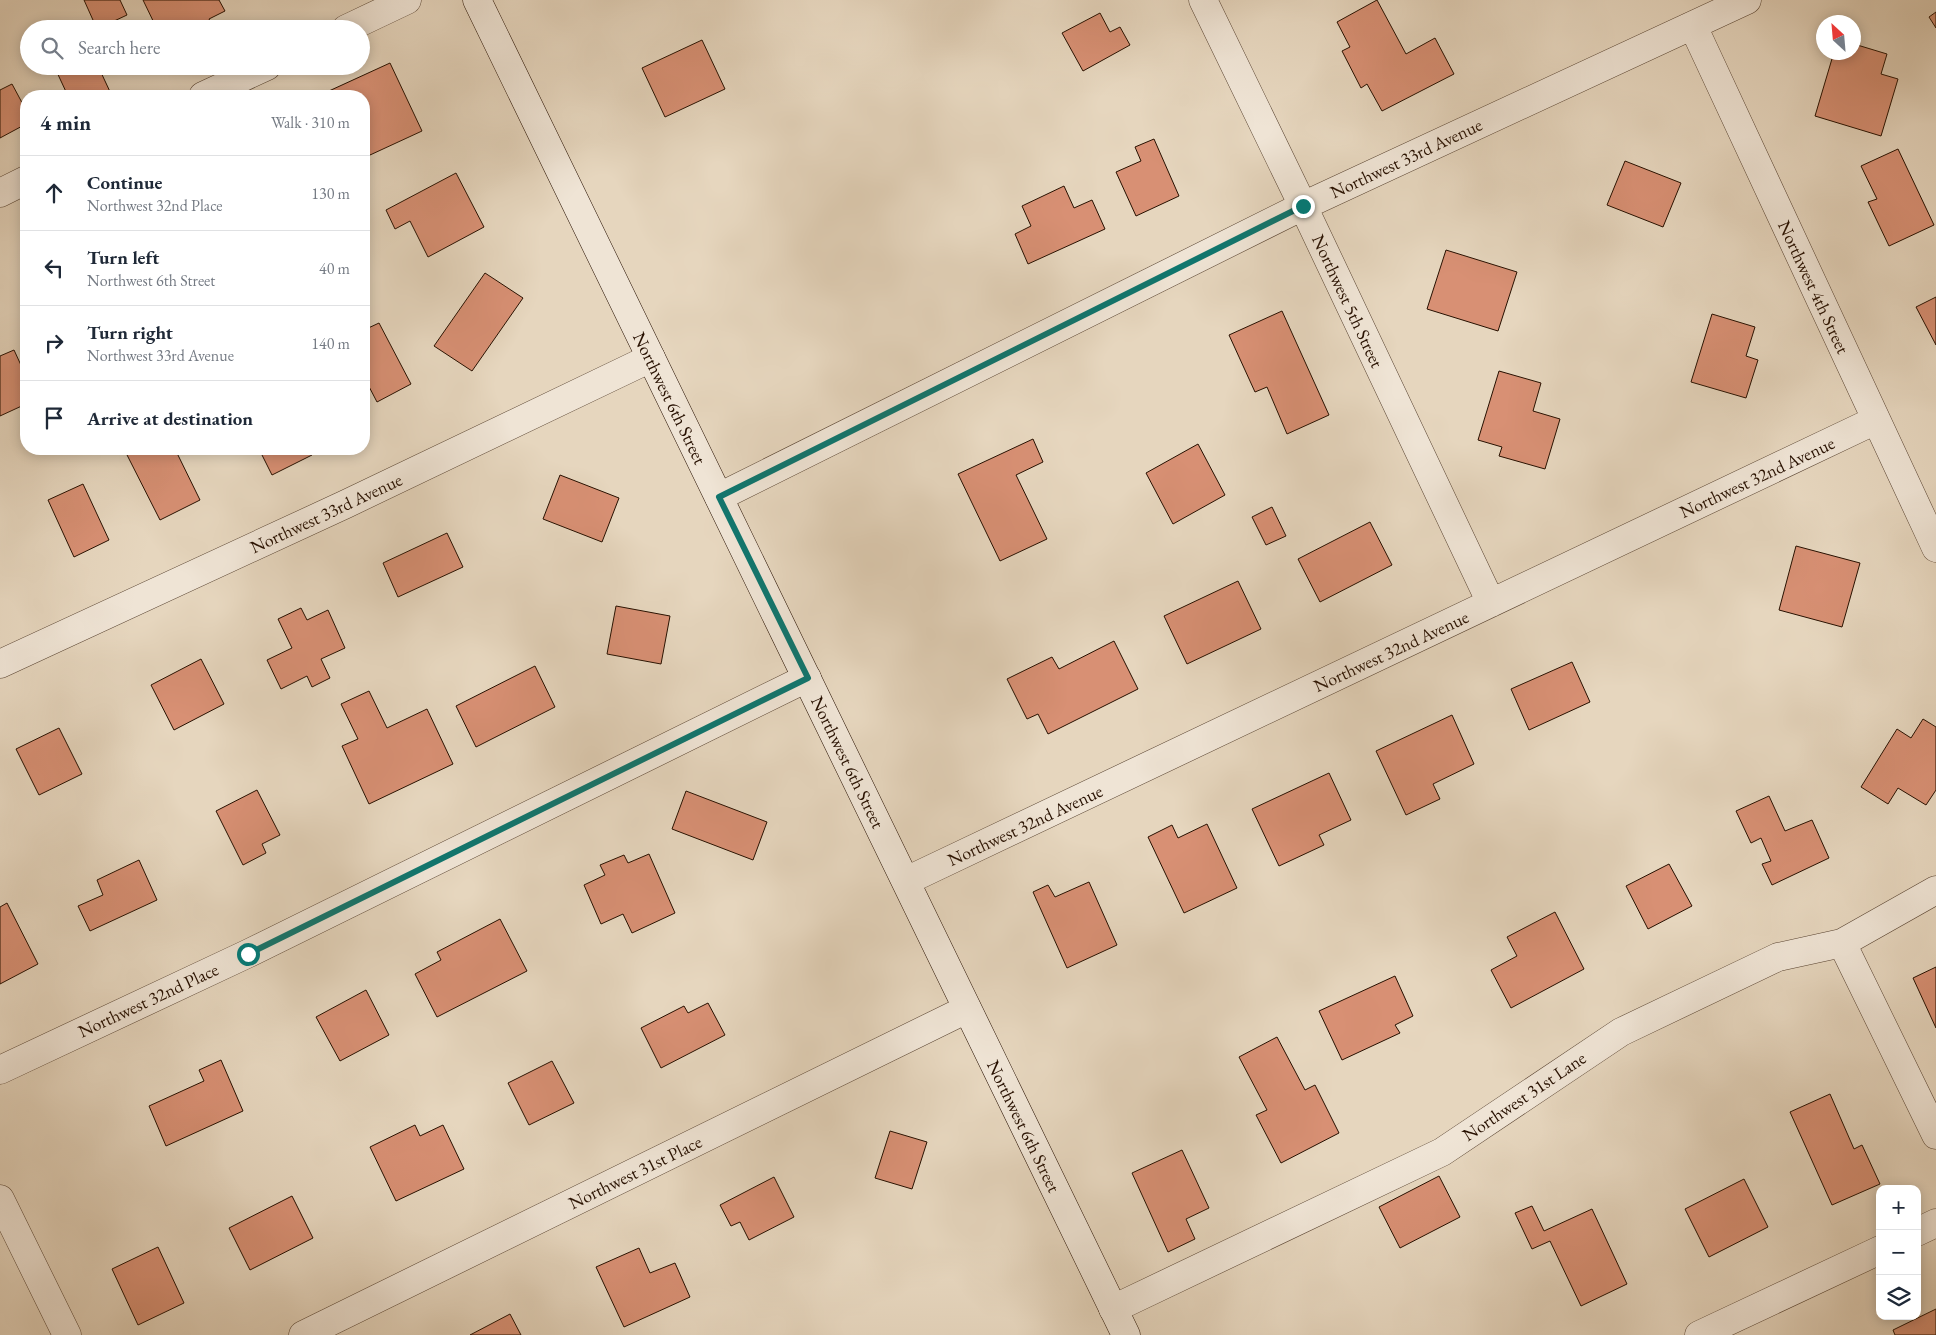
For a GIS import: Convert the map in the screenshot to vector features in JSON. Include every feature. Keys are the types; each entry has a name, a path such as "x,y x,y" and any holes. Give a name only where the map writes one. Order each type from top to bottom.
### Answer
{"street":[{"path":"365,20 407,0"},
{"name":"Northwest 6th Street","path":"477,0 1126,1335"},
{"name":"Northwest 5th Street","path":"1203,0 1491,603"},
{"name":"Northwest 33rd Avenue","path":"719,497 1303,206 1747,0"},
{"name":"Northwest 4th Street","path":"1693,26 1936,548"},
{"path":"216,90 248,75"},
{"path":"0,192 20,183"},
{"name":"Northwest 33rd Avenue","path":"0,664 346,504 651,358"},
{"name":"Northwest 32nd Avenue","path":"906,881 1876,420"},
{"name":"Northwest 32nd Place","path":"0,1070 248,954 808,678"},
{"name":"Northwest 31st Lane","path":"1113,1309 1442,1152 1621,1032 1778,958 1842,943 1936,890"},
{"path":"1842,943 1936,1135"},
{"name":"Northwest 31st Place","path":"303,1335 967,1009"},
{"path":"0,1198 67,1335"},
{"path":"1921,1230 1936,1224"},
{"path":"1699,1335 1876,1252"}],"building":[{"path":"84,0 120,0 127,15 116,20 93,20"},
{"path":"143,0 219,0 225,11 210,20 153,20"},
{"path":"1377,0 1406,54 1435,38 1454,74 1382,111 1367,84 1361,88 1342,51 1350,47 1337,22"},
{"path":"1936,12 1936,28 1929,17"},
{"path":"1100,13 1110,32 1120,27 1130,45 1083,71 1062,33"},
{"path":"702,40 725,89 665,117 642,68"},
{"path":"1861,46 1887,54 1881,74 1898,79 1881,136 1815,116 1832,60 1861,60"},
{"path":"390,63 422,131 370,155 370,90 331,90 364,75 370,75 370,72"},
{"path":"58,75 102,75 109,90 65,90"},
{"path":"12,84 20,99 20,127 0,138 0,90"},
{"path":"1154,139 1179,196 1136,216 1116,172 1141,161 1135,147"},
{"path":"1898,149 1934,225 1889,246 1868,202 1877,199 1861,166"},
{"path":"1625,161 1681,183 1663,227 1607,205"},
{"path":"456,173 484,227 428,257 410,221 395,229 386,210"},
{"path":"1064,186 1074,208 1092,200 1105,229 1028,264 1015,234 1031,226 1022,206"},
{"path":"1446,250 1517,272 1498,331 1427,309"},
{"path":"485,273 523,298 472,371 434,346"},
{"path":"1936,297 1936,345 1916,307"},
{"path":"1282,311 1329,415 1287,434 1267,387 1255,392 1229,335"},
{"path":"1712,314 1755,327 1746,356 1758,360 1746,398 1691,382"},
{"path":"379,323 411,384 377,402 370,389 370,327"},
{"path":"14,350 20,363 20,407 0,416 0,356"},
{"path":"1499,371 1541,383 1533,411 1560,419 1545,469 1499,456 1502,447 1478,440"},
{"path":"1033,439 1043,462 1016,475 1047,539 1000,561 958,474"},
{"path":"1198,444 1225,495 1173,524 1146,473"},
{"path":"127,455 178,455 200,500 160,520"},
{"path":"262,455 312,455 272,475"},
{"path":"560,475 619,498 602,542 543,519"},
{"path":"83,484 109,540 74,557 48,500"},
{"path":"1272,507 1286,536 1266,545 1252,517"},
{"path":"1370,522 1392,565 1320,602 1298,559"},
{"path":"447,533 463,567 398,597 383,563"},
{"path":"1796,546 1860,563 1842,627 1779,610"},
{"path":"1238,581 1261,629 1187,664 1164,616"},
{"path":"616,606 670,616 661,664 607,654"},
{"path":"301,608 307,620 328,610 345,648 321,659 330,678 312,687 307,676 281,689 267,660 292,648 278,619"},
{"path":"1114,641 1138,689 1048,734 1038,714 1027,719 1007,679 1052,657 1059,669"},
{"path":"201,659 224,704 174,730 151,685"},
{"path":"1572,662 1590,702 1529,730 1511,689"},
{"path":"535,666 555,707 476,747 456,706"},
{"path":"369,691 387,728 427,709 453,764 369,804 342,746 358,739 341,704"},
{"path":"1452,715 1474,764 1433,784 1440,799 1406,815 1376,751"},
{"path":"1923,719 1936,727 1936,790 1926,805 1898,788 1888,804 1861,787 1897,729 1911,738"},
{"path":"59,728 82,774 39,795 16,749"},
{"path":"1329,773 1351,820 1319,835 1324,845 1279,866 1252,809"},
{"path":"257,790 280,835 262,844 266,853 243,865 216,811"},
{"path":"686,791 767,822 753,860 672,829"},
{"path":"1769,796 1785,831 1812,820 1829,858 1772,885 1762,864 1771,861 1761,838 1751,843 1736,811"},
{"path":"1207,824 1237,888 1184,913 1148,837 1172,825 1178,838"},
{"path":"649,854 675,913 632,933 623,914 601,924 584,885 605,875 600,865 624,855 628,863"},
{"path":"139,860 157,900 90,931 78,906 103,895 97,880"},
{"path":"1669,864 1692,906 1648,929 1626,886"},
{"path":"1089,882 1117,945 1067,968 1033,892 1048,885 1055,897"},
{"path":"7,903 38,964 0,984 0,907"},
{"path":"1555,912 1584,969 1511,1008 1491,970 1517,956 1507,937"},
{"path":"500,919 527,971 437,1017 415,974 441,960 437,952"},
{"path":"1936,967 1936,1028 1913,978"},
{"path":"1395,976 1413,1016 1395,1025 1400,1033 1342,1060 1319,1011"},
{"path":"366,990 389,1035 340,1061 316,1017"},
{"path":"708,1003 725,1035 661,1068 641,1028 684,1006 688,1013"},
{"path":"1277,1037 1305,1090 1315,1085 1339,1133 1281,1163 1256,1115 1267,1110 1239,1057"},
{"path":"221,1060 243,1111 166,1146 149,1106 204,1081 199,1070"},
{"path":"552,1061 574,1103 529,1125 508,1083"},
{"path":"1830,1094 1854,1149 1862,1145 1880,1184 1832,1205 1790,1112"},
{"path":"415,1125 420,1136 443,1125 464,1169 396,1201 370,1147"},
{"path":"890,1131 927,1142 912,1189 875,1178"},
{"path":"1182,1150 1209,1208 1186,1219 1195,1239 1168,1252 1132,1173"},
{"path":"1439,1176 1460,1217 1400,1248 1379,1207"},
{"path":"774,1177 794,1217 749,1240 740,1222 731,1226 720,1205"},
{"path":"1744,1179 1768,1227 1709,1257 1685,1209"},
{"path":"292,1196 313,1238 250,1270 229,1228"},
{"path":"1532,1206 1544,1231 1592,1209 1627,1284 1581,1306 1550,1241 1532,1249 1515,1213"},
{"path":"158,1247 184,1303 138,1325 112,1269"},
{"path":"639,1248 650,1273 675,1263 690,1297 624,1327 596,1267"},
{"path":"1936,1309 1936,1335 1895,1335 1893,1330 1913,1320 1921,1320 1921,1316"},
{"path":"510,1314 521,1335 470,1335"}],"route":[{"path":"248,954 808,678 719,497 1303,206"}]}
